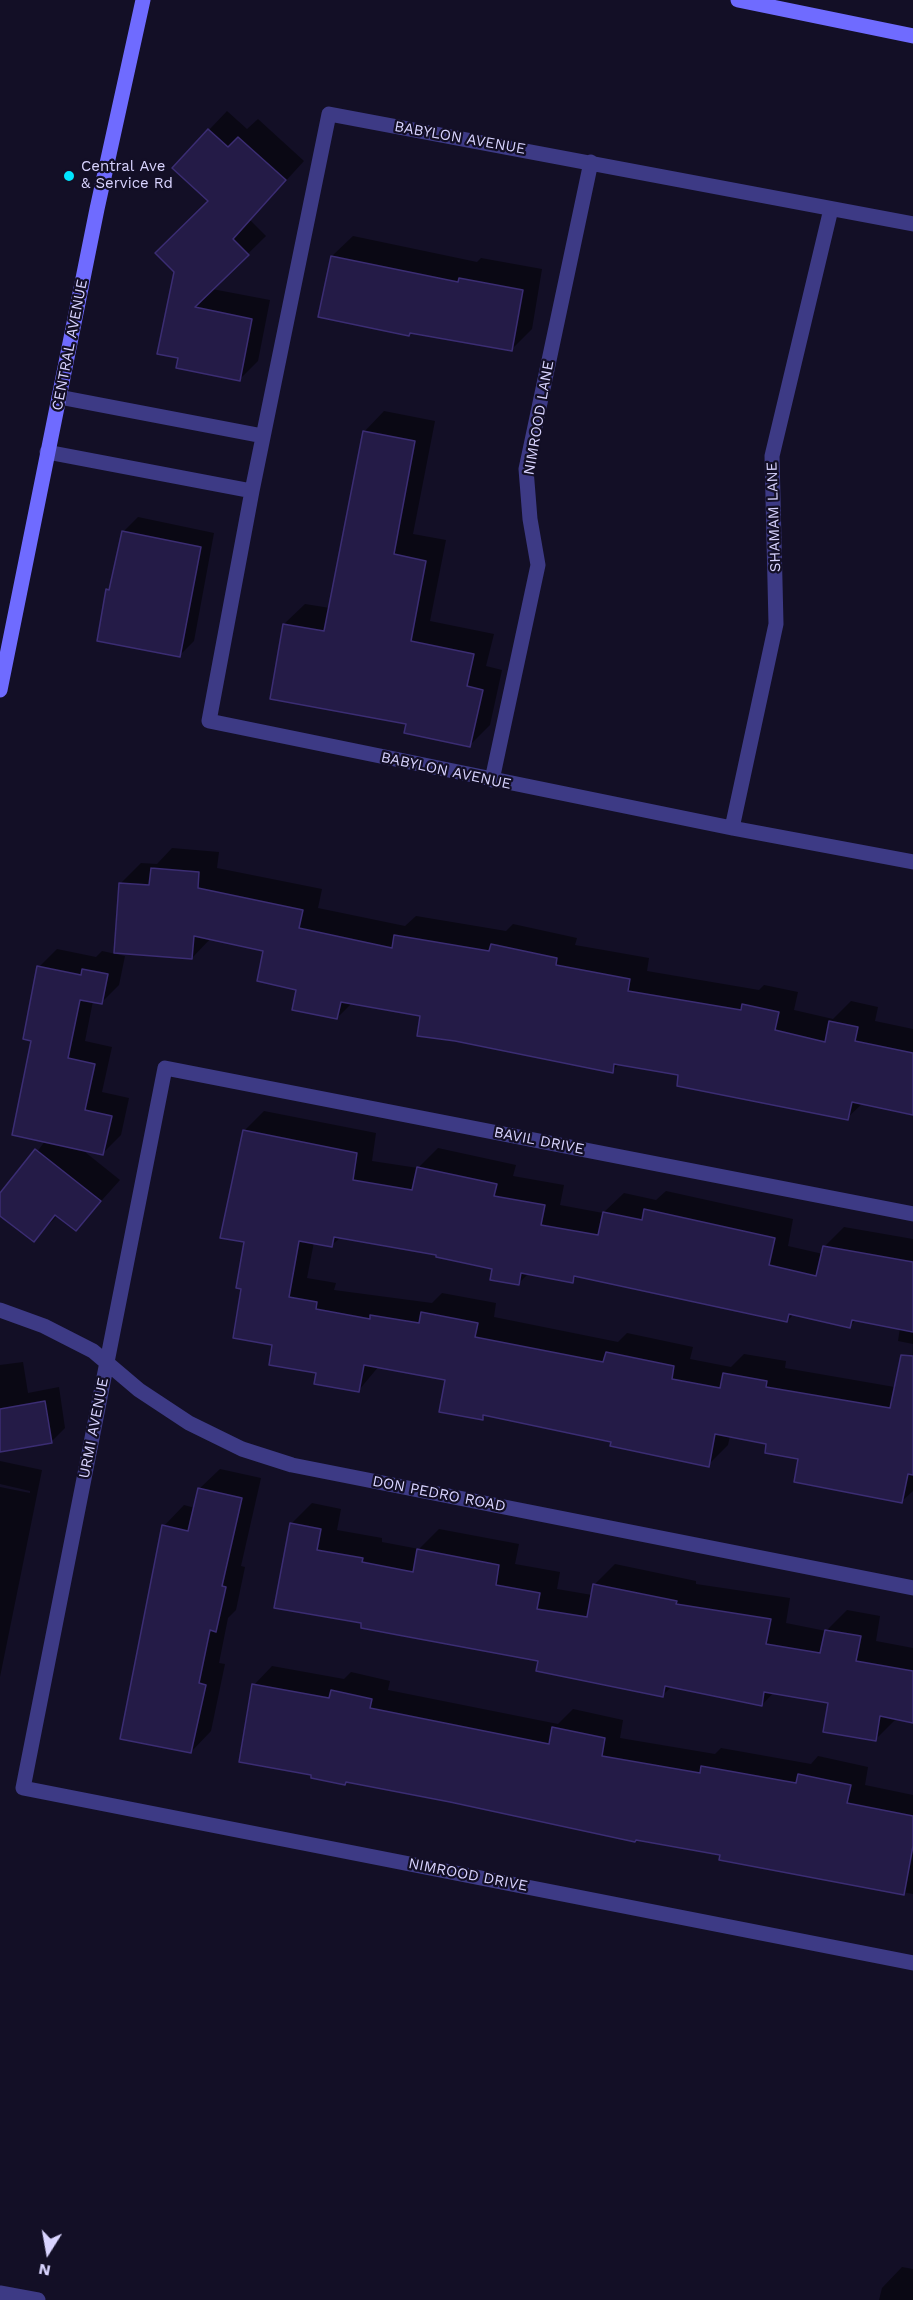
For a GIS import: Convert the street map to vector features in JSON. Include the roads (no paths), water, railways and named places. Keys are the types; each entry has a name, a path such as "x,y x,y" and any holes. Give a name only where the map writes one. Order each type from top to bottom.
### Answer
{"street":[{"name":"CENTRAL AVENUE","path":"0,690 47,452 143,0"},
{"path":"738,0 913,36"},
{"name":"BABYLON AVENUE","path":"913,224 329,114 263,436 209,721 492,780 913,862"},
{"name":"NIMROOD LANE","path":"492,780 538,565 530,519 526,469 591,162"},
{"name":"SHAMAM LANE","path":"732,828 776,624 772,456 831,209"},
{"path":"59,397 263,436"},
{"path":"47,452 252,492"},
{"name":"BAVIL DRIVE","path":"165,1068 913,1214"},
{"name":"URMI AVENUE","path":"23,1788 165,1068"},
{"name":"DON PEDRO ROAD","path":"0,1310 44,1326 93,1351 139,1390 189,1423 242,1449 292,1465 913,1587"},
{"name":"NIMROOD DRIVE","path":"23,1788 913,1963"},
{"path":"0,2293 38,2300"}],"place":[{"name":"Central Ave & Service Rd","path":"69,176"}]}
